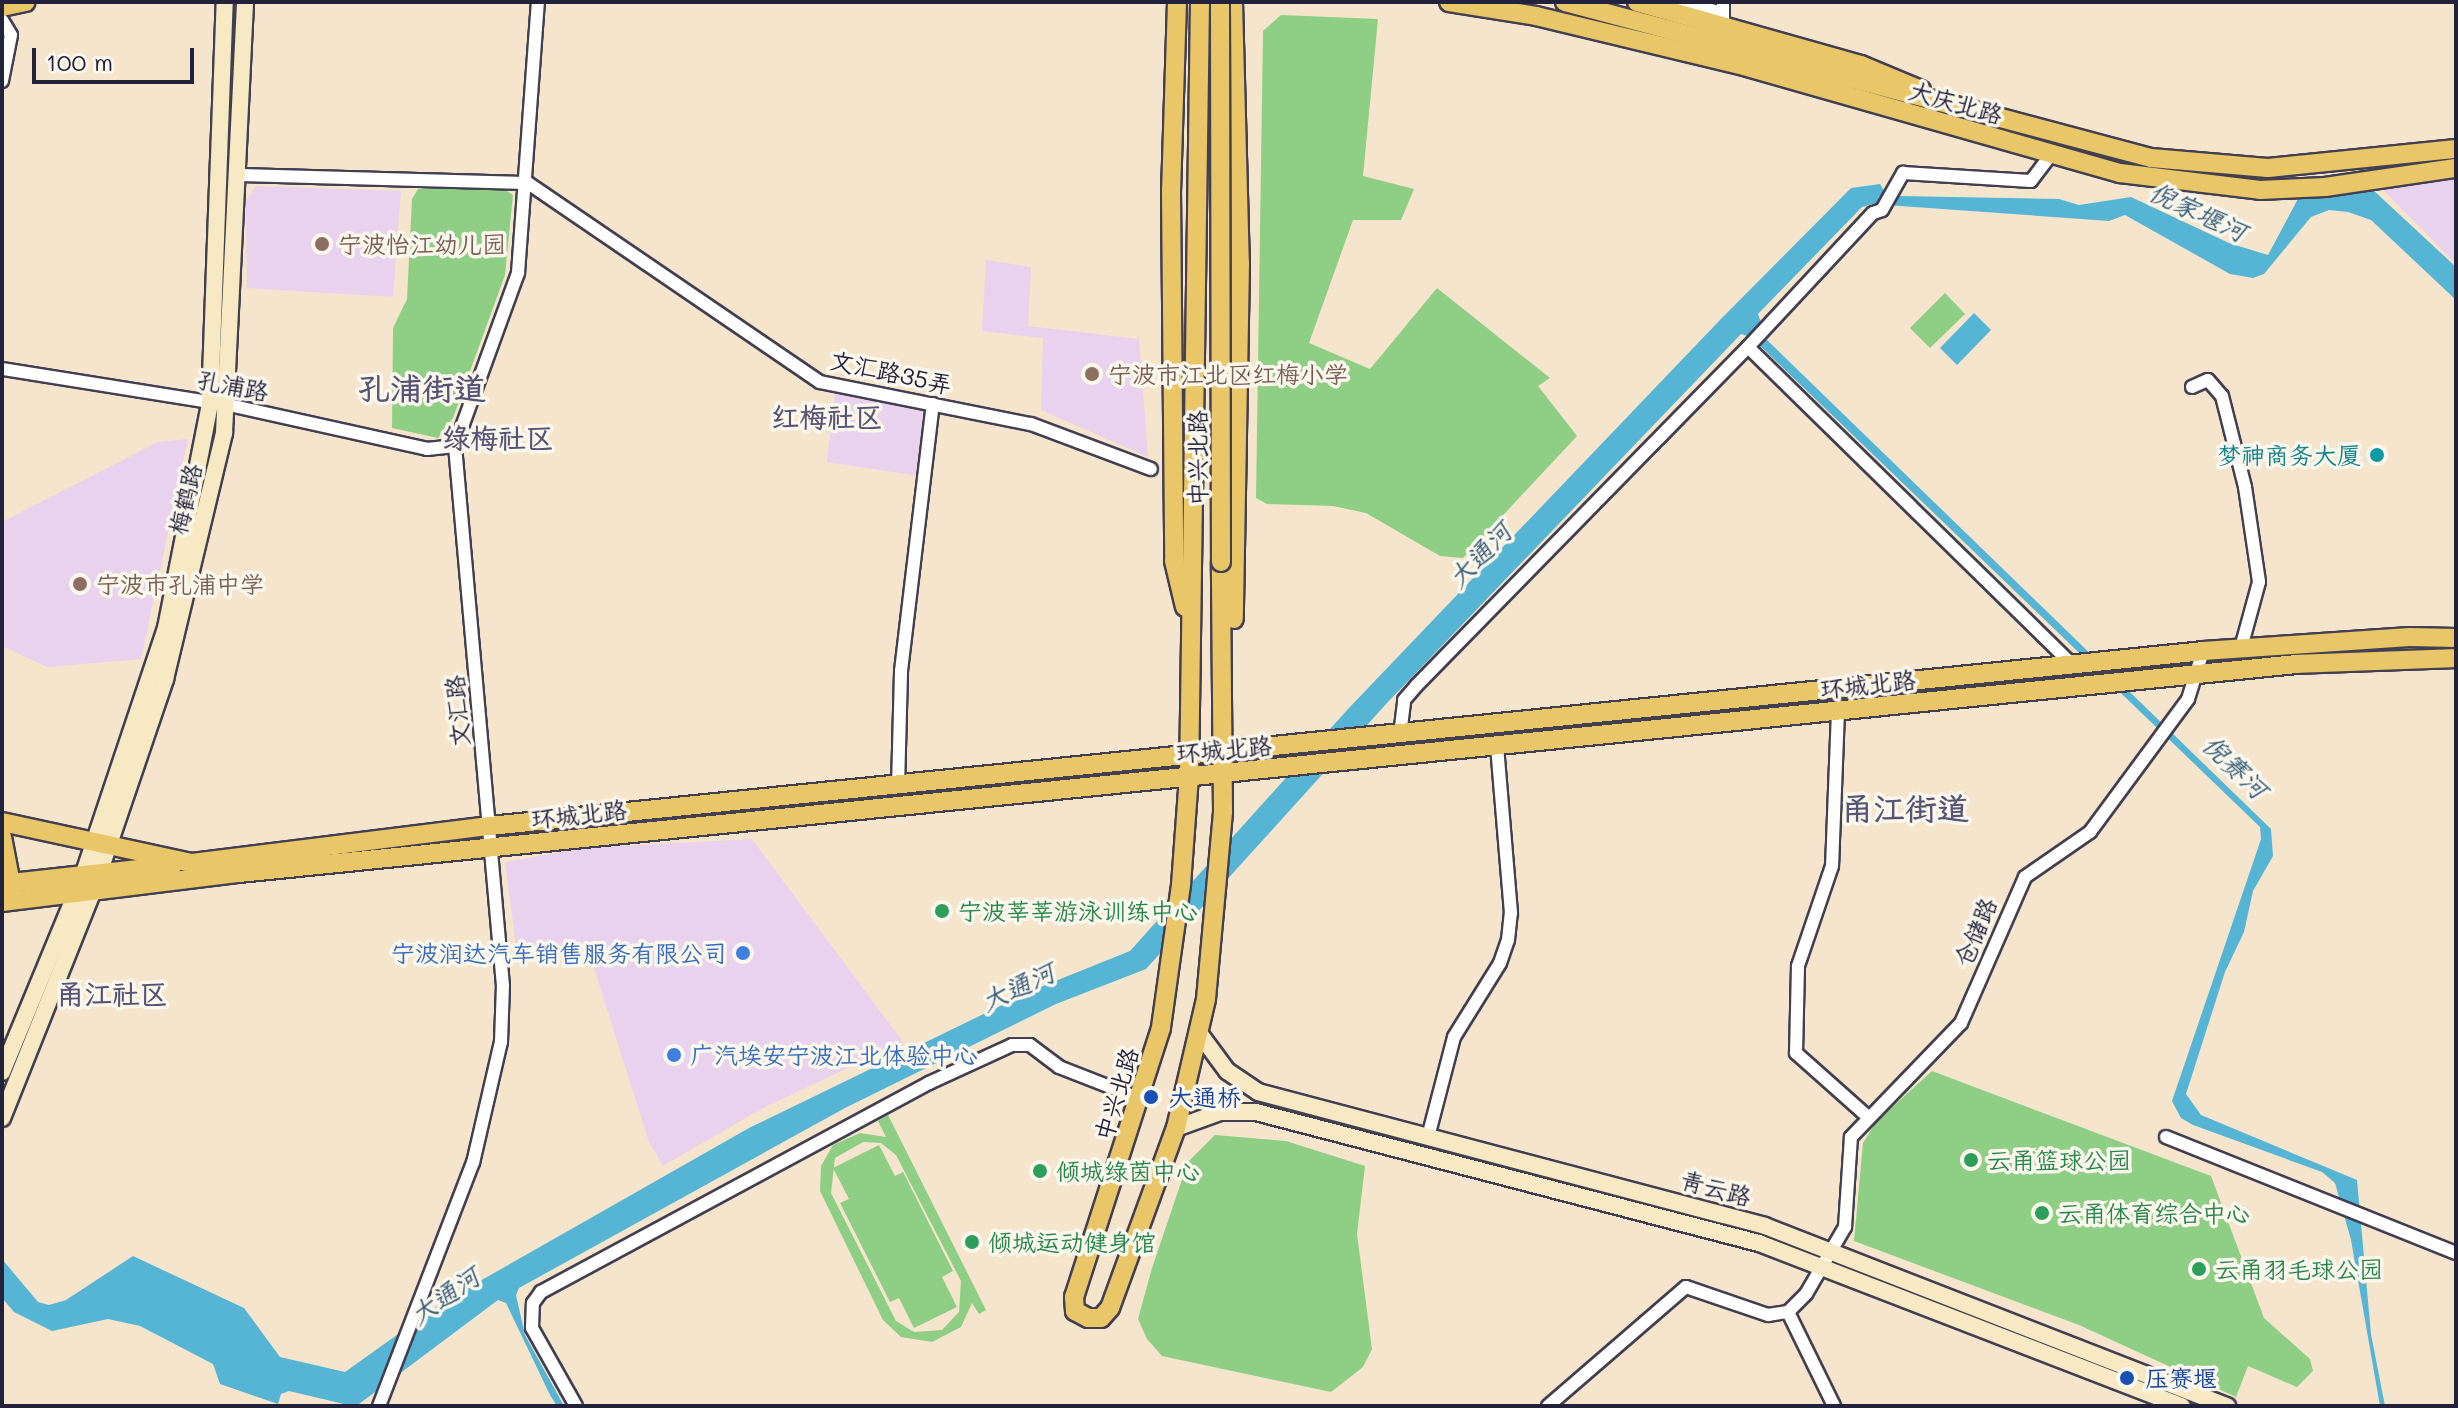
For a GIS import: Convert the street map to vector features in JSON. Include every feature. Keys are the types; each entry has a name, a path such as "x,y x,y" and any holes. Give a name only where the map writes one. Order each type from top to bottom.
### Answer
{"main road":[{"path":"2,7 25,2"},
{"path":"1177,2 1171,190 1174,561 1191,629"},
{"name":"中兴北路","path":"1200,2 1189,776 1181,885 1161,1028 1141,1099 1075,1291 1075,1311 1088,1318 1101,1318 1110,1308 1176,1128 1199,1033 1217,898 1223,774 1220,2"},
{"path":"1222,692 1234,629 1239,295 1233,2"},
{"name":"大庆北路","path":"1449,2 1536,16 1723,54 2151,158 2243,167 2456,149"},
{"path":"1565,2 1723,54"},
{"name":"大庆北路","path":"1637,2 1723,14 1932,94 1949,108"},
{"name":"大庆北路","path":"1723,54 2120,173 2260,190 2325,187 2456,168"},
{"name":"环城北路","path":"88,883 192,863 490,826 898,787 2203,651 2456,638"},
{"name":"环城北路","path":"2,837 7,893 1223,774 2296,664 2456,658"},
{"name":"环城北路","path":"2,822 100,846 192,863"}],"street":[{"name":"梅鹤路","path":"2,1118 88,883 166,628 210,403 225,2"},
{"name":"梅鹤路","path":"100,846 179,630 229,405 245,2"},
{"name":"文汇路","path":"379,1406 473,1163 495,1081 503,986 455,446 518,273 528,183 538,2"},
{"path":"1679,2 1723,14 1723,54"},
{"path":"2,20 11,35 2,81"},
{"path":"1400,735 1404,700 1416,686 1748,347 1873,213 1882,210 1903,173 2031,181 2051,154"},
{"path":"238,175 528,183"},
{"name":"文汇路35弄","path":"528,183 820,382 1031,424 1151,469"},
{"path":"1748,347 2072,664"},
{"name":"孔浦路","path":"3,369 229,405 427,449 455,446"},
{"path":"2192,387 2208,380 2222,396 2245,487 2259,582 2241,648"},
{"path":"898,787 901,671 933,404"},
{"name":"仓储路","path":"1788,1312 1834,1253 1850,1204 1849,1144 1868,1117 1961,1023 2025,877 2090,832 2188,699 2203,651"},
{"path":"1838,711 1832,866 1798,966 1796,1053 1868,1117"},
{"path":"1428,1137 1454,1037 1500,963 1508,940 1511,913 1497,746"},
{"name":"梅鹤路","path":"2,1072 88,883"},
{"name":"青云路","path":"1199,1033 1227,1071 1247,1087 1765,1226 2227,1406"},
{"path":"576,1406 532,1328 533,1303 541,1292 929,1083 1012,1045 1030,1045 1059,1067 1141,1099"},
{"name":"青云路","path":"1176,1128 1220,1112 1256,1112 1759,1243 2182,1406"},
{"path":"2166,1137 2456,1253"},
{"path":"1548,1406 1686,1287 1758,1313 1788,1312 1834,1406"}],"shaded area":[{"path":"2456,177 2456,264 2381,188"},
{"name":"宁波怡江幼儿园","path":"256,186 401,191 393,297 247,288 246,200"},
{"name":"宁波市江北区红梅小学","path":"986,260 1031,267 1028,326 1139,339 1148,457 1041,410 1043,338 982,331"},
{"path":"835,391 927,410 919,476 827,462"},
{"name":"宁波市孔浦中学","path":"188,439 141,659 47,667 2,646 2,522 158,442"},
{"name":"宁波润达汽车销售服务有限公司","path":"752,839 903,1042 763,1108 663,1166 649,1142 595,971 578,943 517,954 505,862 585,848"}],"green space":[{"path":"1281,15 1378,19 1363,176 1414,189 1401,220 1353,220 1309,343 1370,369 1437,288 1550,378 1538,386 1577,436 1463,558 1440,556 1366,513 1333,506 1267,504 1256,498 1263,31"},
{"path":"502,188 513,195 505,275 453,418 438,438 392,428 393,328 407,299 412,199 418,189"},
{"path":"1945,293 1965,314 1930,348 1910,328"},
{"name":"云甬体育综合中心","path":"1932,1071 2211,1176 2264,1318 2310,1359 2313,1371 2297,1387 2248,1366 2236,1397 2079,1325 1854,1241 1863,1143 1876,1122"},
{"path":"888,1115 986,1310 979,1314 972,1303 961,1327 932,1342 901,1337 883,1320 820,1191 821,1166 833,1145 860,1133 886,1137 878,1121","holes":["863,1142 881,1143 896,1155 961,1281 959,1312 942,1330 914,1332 896,1321 831,1193 835,1158"]},
{"path":"1215,1135 1286,1141 1365,1166 1357,1234 1372,1349 1363,1367 1331,1392 1162,1356 1147,1339 1138,1319 1152,1268 1188,1162"},
{"path":"879,1145 895,1176 903,1172 953,1271 942,1277 957,1307 914,1328 899,1298 890,1302 840,1203 849,1199 833,1168"}],"water":[{"path":"1880,184 1886,194 1899,196 2059,199 2079,205 2131,197 2229,243 2268,255 2299,197 2372,189 2456,267 2456,300 2371,220 2348,212 2329,210 2311,217 2264,274 2253,278 2230,274 2125,215 2109,221 1872,204 1862,207 1758,314 1767,340 2271,829 2273,856 2253,891 2244,932 2225,972 2186,1094 2201,1115 2357,1180 2371,1334 2385,1406 2380,1406 2351,1240 2335,1183 2322,1172 2193,1125 2181,1118 2172,1101 2261,839 2260,827 1751,337 1741,334 1387,703 1146,969 1056,1004 845,1108 519,1288 516,1295 525,1335 564,1406 557,1406 550,1395 506,1303 498,1300 359,1404 348,1405 289,1391 281,1394 278,1404 220,1384 213,1364 140,1326 108,1319 52,1331 14,1312 2,1298 2,1259 38,1302 49,1305 66,1300 133,1256 244,1308 280,1357 345,1372 443,1302 749,1128 1033,990 1130,951 1348,709 1719,321 1851,188"},
{"path":"1974,313 1991,330 1957,365 1940,348"}],"place":[{"name":"宁波怡江幼儿园","path":"322,244"},
{"name":"宁波市江北区红梅小学","path":"1092,374"},
{"name":"梦神商务大厦","path":"2377,455"},
{"name":"宁波市孔浦中学","path":"80,584"},
{"name":"宁波莘莘游泳训练中心","path":"942,911"},
{"name":"宁波润达汽车销售服务有限公司","path":"743,953"},
{"name":"广汽埃安宁波江北体验中心","path":"674,1055"},
{"name":"大通桥","path":"1151,1097"},
{"name":"云甬篮球公园","path":"1971,1160"},
{"name":"倾城绿茵中心","path":"1040,1171"},
{"name":"云甬体育综合中心","path":"2042,1213"},
{"name":"倾城运动健身馆","path":"972,1242"},
{"name":"云甬羽毛球公园","path":"2199,1269"},
{"name":"压赛堰","path":"2127,1378"}],"district":[{"name":"孔浦街道","path":"422,387"},
{"name":"红梅社区","path":"827,416"},
{"name":"绿梅社区","path":"498,437"},
{"name":"甬江街道","path":"1905,807"},
{"name":"甬江社区","path":"112,993"}],"water label":[{"name":"倪家堰河","path":"2198,212"},
{"name":"大通河","path":"1480,555"},
{"name":"倪赛河","path":"2235,767"},
{"name":"大通河","path":"1018,987"},
{"name":"大通河","path":"445,1296"}]}
